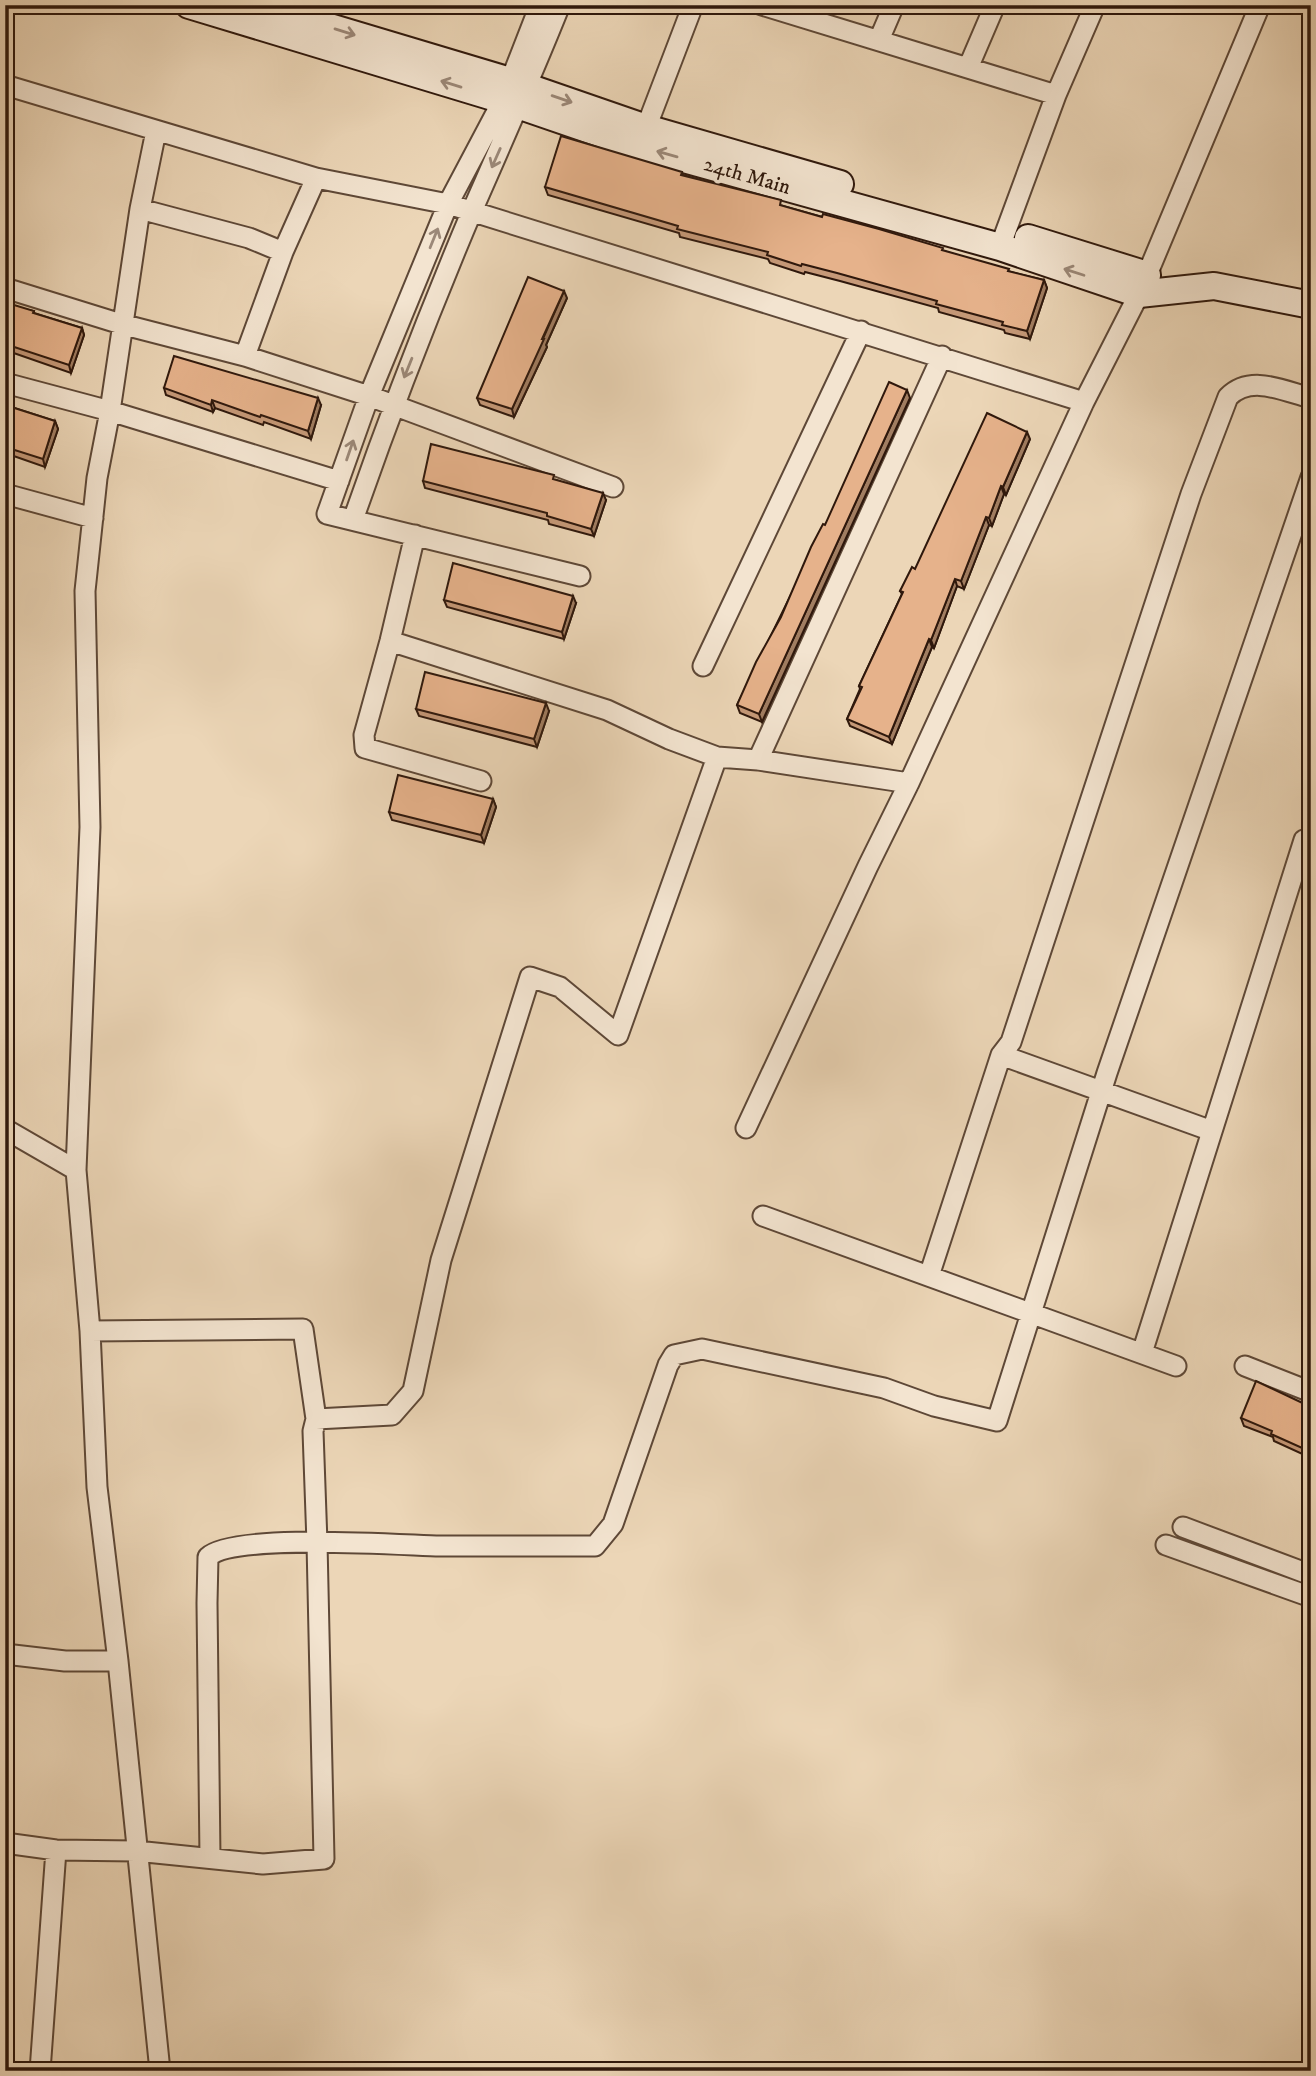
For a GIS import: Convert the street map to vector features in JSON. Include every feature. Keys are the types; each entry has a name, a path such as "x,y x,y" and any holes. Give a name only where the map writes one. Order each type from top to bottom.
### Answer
{"street":[{"name":"24th Main","path":"189,5 515,93 636,146 1003,239 1143,284 1214,286 1311,305"},
{"path":"256,5 515,93 646,128 1003,239 1056,95 1095,5"},
{"path":"353,520 393,406 472,212 515,93 540,5"},
{"path":"560,5 515,93 448,204 369,396 327,514 580,576"},
{"path":"646,128 694,5"},
{"path":"762,5 791,10 1056,95"},
{"path":"879,40 894,5"},
{"path":"968,68 995,5"},
{"path":"746,1128 867,866 909,783 1084,402 1143,284 1260,5"},
{"path":"5,85 316,178 448,204 1084,402"},
{"path":"156,131 140,209 110,411 97,478 85,591 90,827 76,1170 90,1331 97,1487 118,1661 160,2071"},
{"path":"245,356 283,252 316,178"},
{"path":"140,209 249,238 283,252"},
{"path":"5,288 121,324 245,356 369,396 612,487"},
{"path":"703,666 861,331"},
{"path":"758,760 942,356"},
{"path":"5,383 110,411 339,481"},
{"path":"929,1276 1002,1055 1011,1042 1192,494 1228,397 1238,387 1256,383 1311,398"},
{"path":"210,1858 207,1603 208,1557 213,1552 230,1548 317,1543 595,1546 613,1524 668,1365 674,1355 702,1349 884,1388 934,1406 997,1421 1101,1091 1311,477"},
{"path":"5,494 93,518"},
{"path":"415,535 364,735 365,748 481,781"},
{"path":"390,641 607,710 669,739 717,757 758,760 909,783"},
{"path":"316,1419 392,1415 413,1391 441,1260 530,977 560,986 618,1035 717,757"},
{"path":"1142,1353 1304,840"},
{"path":"1002,1055 1212,1131"},
{"path":"5,1129 76,1170"},
{"path":"763,1216 1176,1366"},
{"path":"5,1843 56,1850 136,1851 263,1864 324,1859 313,1431 316,1419 303,1329 90,1331"},
{"path":"1245,1366 1311,1392"},
{"path":"1184,1527 1311,1575"},
{"path":"1166,1545 1311,1597"},
{"path":"5,1654 65,1661 118,1661"},
{"path":"40,2071 56,1850"}],"building":[{"path":"561,136 682,172 681,175 781,200 780,205 879,229 1044,280 1027,331 936,304 937,301 837,273 802,264 801,266 767,255 768,252 677,229 678,226 545,187"},
{"path":"528,277 564,291 512,409 477,398"},
{"path":"5,305 14,305 82,328 69,365 5,344"},
{"path":"174,356 318,398 308,431 212,400 211,405 164,388"},
{"path":"889,382 907,390 759,714 737,705 756,662 781,617 811,547 823,524 825,525"},
{"path":"5,405 55,421 43,459 5,447"},
{"path":"987,413 1027,432 989,518 986,517 961,581 955,579 889,737 847,719 862,687 859,686 903,592 900,591 912,567 915,569"},
{"path":"431,444 554,475 553,479 603,493 591,529 547,516 547,513 423,481"},
{"path":"453,563 573,596 562,632 444,600"},
{"path":"425,672 546,703 534,739 416,709"},
{"path":"398,775 493,799 481,835 389,812"},
{"path":"1256,1381 1311,1407 1311,1452 1241,1418"}]}
